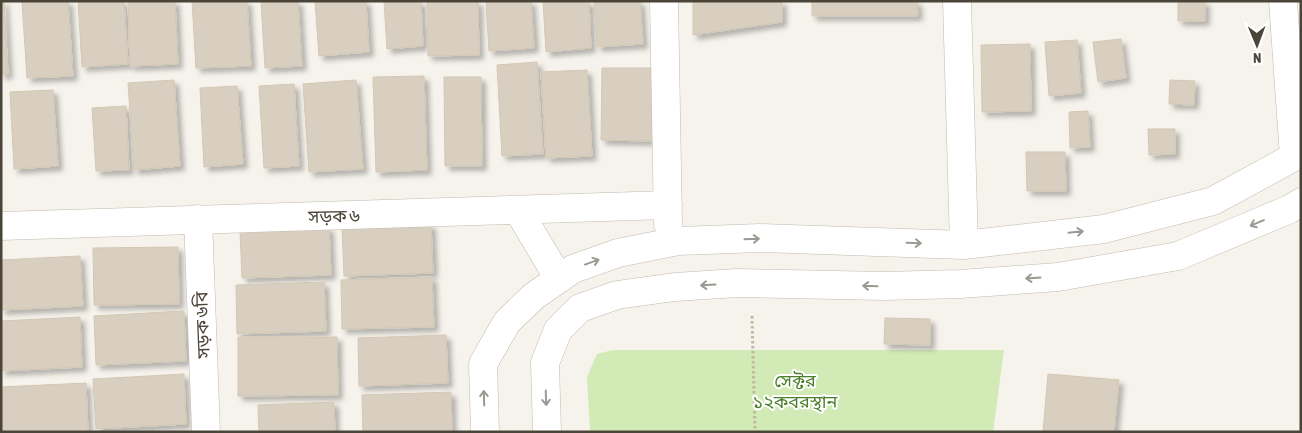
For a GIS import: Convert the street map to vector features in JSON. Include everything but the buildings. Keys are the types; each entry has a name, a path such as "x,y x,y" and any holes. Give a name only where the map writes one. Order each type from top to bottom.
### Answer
{"street":[{"path":"664,1 668,243"},
{"path":"957,1 964,245"},
{"path":"485,432 483,364 507,322 534,296 573,269 618,253 678,241 760,238 964,245 1104,229 1213,201 1297,154 1283,1"},
{"path":"547,432 545,364 558,330 580,308 617,295 675,287 750,283 884,286 960,284 1058,276 1178,256 1290,209 1301,202"},
{"name":"সড়ক ৬","path":"1,226 668,205"},
{"path":"518,210 559,279"},
{"name":"সড়ক ৬বি","path":"198,219 206,432"},
{"path":"524,305 558,330"}],"path":[{"path":"750,283 755,432"}],"green space":[{"name":"সেক্টর ১২কবরস্থান","path":"613,350 1004,350 993,432 590,432 587,377 597,354"}]}
